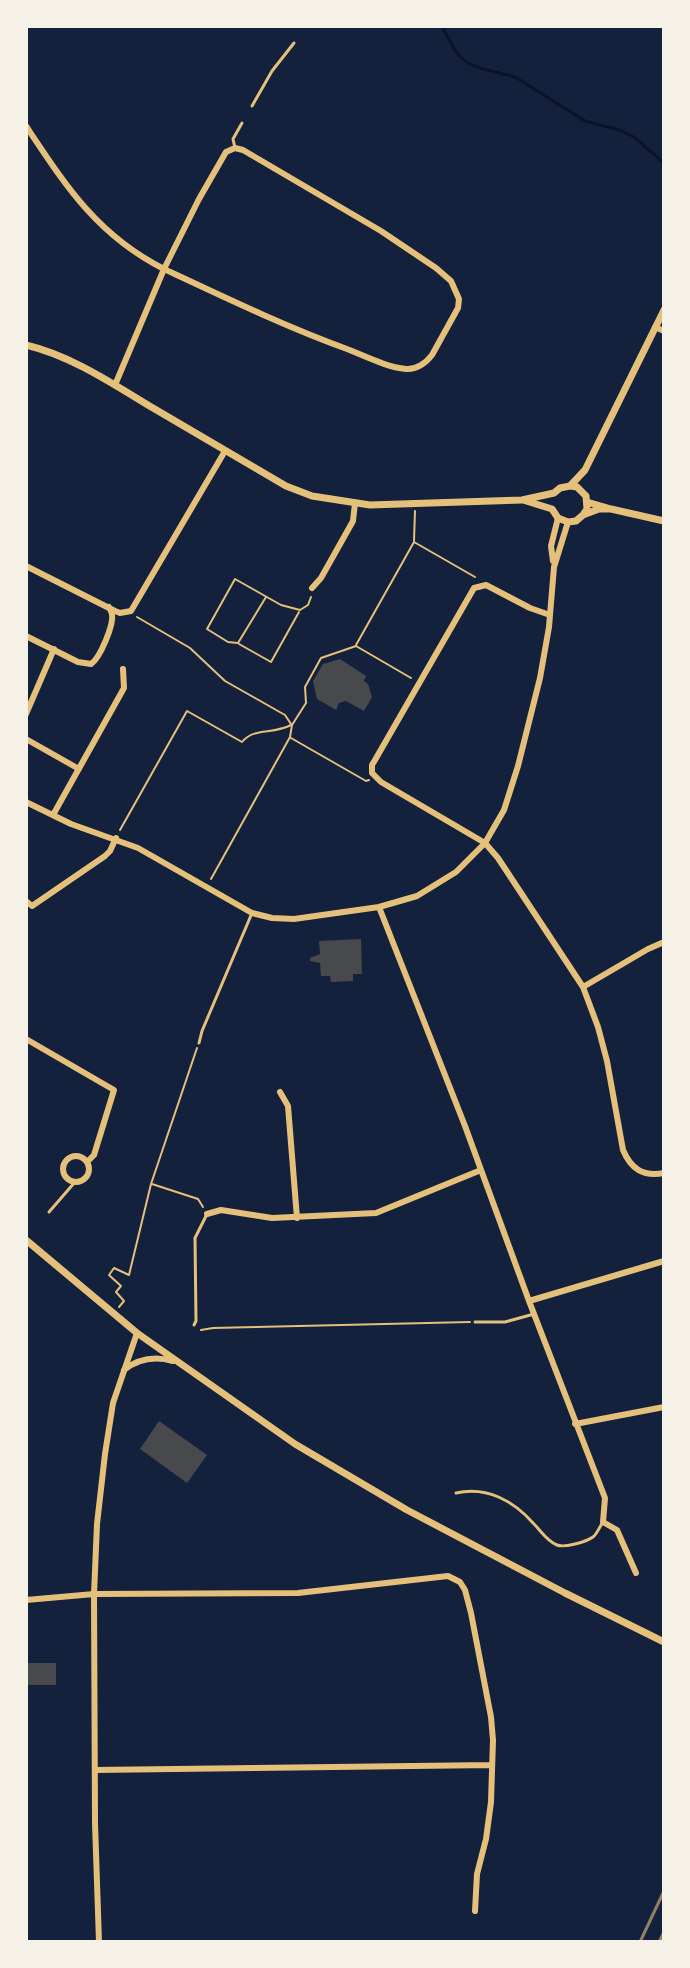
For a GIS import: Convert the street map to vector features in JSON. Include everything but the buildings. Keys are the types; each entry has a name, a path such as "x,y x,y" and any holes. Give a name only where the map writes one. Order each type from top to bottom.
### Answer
{"street":[{"path":"26,126 90,216 134,252 164,269 262,315 407,369 414,368 432,355 458,308 459,299 451,281 436,268 372,226 235,148 226,152 199,199 164,269 115,385"},
{"path":"570,486 585,470 664,310"},
{"path":"655,327 664,331"},
{"path":"26,345 69,360 286,486 312,496 370,505 522,500 570,486 583,492"},
{"path":"26,566 120,613 131,611 225,451"},
{"path":"554,493 552,509 558,518 576,521 587,509 583,492 585,470"},
{"path":"522,500 552,509"},
{"path":"587,502 664,521"},
{"path":"312,588 321,578 353,521 355,503"},
{"path":"583,515 599,509 611,509"},
{"path":"554,567 551,546 558,518"},
{"path":"26,802 71,824 138,848 252,913 272,918 294,919 379,907 417,896 456,872 485,843 504,810 540,678 554,567 568,522"},
{"path":"550,615 486,585 474,588 371,769 375,778 485,843 498,858 583,987 607,1061 623,1150 628,1160 635,1169 645,1174 664,1173"},
{"path":"26,636 83,664 91,664 99,658 112,619 109,607"},
{"path":"26,714 54,649"},
{"path":"53,815 124,688 123,669"},
{"path":"26,739 79,769"},
{"path":"28,906 105,856 116,838"},
{"path":"379,907 605,1498 603,1522 617,1530 636,1573"},
{"path":"583,987 664,942"},
{"path":"26,1039 114,1090 94,1155 87,1162"},
{"path":"280,1092 288,1106 297,1218"},
{"path":"76,1157 87,1162 88,1174 85,1179 75,1182 65,1176 64,1171 66,1162 76,1157"},
{"path":"207,1214 221,1210 272,1218 297,1218 376,1213 481,1170"},
{"path":"26,1240 137,1333 295,1444 407,1510 664,1642"},
{"path":"529,1301 664,1261"},
{"path":"99,1942 94,1594 97,1524 113,1403 137,1333"},
{"path":"124,1370 134,1362 151,1358 178,1362"},
{"path":"575,1424 664,1407"},
{"path":"26,1600 94,1594 278,1594 448,1576 460,1582 472,1619 491,1717 491,1802 477,1874 475,1911"},
{"path":"95,1770 492,1765"}],"lane":[{"path":"252,106 272,71 294,43"},
{"path":"235,148 233,139 242,123"},
{"path":"199,1043 252,913"},
{"path":"49,1212 75,1182"},
{"path":"194,1325 195,1238 207,1214"},
{"path":"475,1322 505,1322 534,1314"},
{"path":"456,1493 471,1490 503,1498 521,1510 549,1540 561,1547 593,1537 603,1522"}],"path":[{"path":"206,887 290,737 292,725 306,703 305,687 321,658 356,646 414,542 416,503"},
{"path":"414,542 475,577 480,586"},
{"path":"300,610 286,608 235,579 207,629 271,662 300,610 308,605 312,588"},
{"path":"238,643 266,597"},
{"path":"131,611 190,648 225,681 285,715 292,725"},
{"path":"356,646 419,683"},
{"path":"116,838 187,711 242,742 250,734 281,731 292,725"},
{"path":"290,737 366,781 375,778"},
{"path":"124,1301 116,1292 121,1286 109,1275 114,1268 129,1275 151,1184 199,1043"},
{"path":"151,1184 198,1199 207,1214"},
{"path":"201,1330 475,1322"}],"waterway":[{"path":"442,26 455,50 467,62 515,77 585,121 634,137 664,163"}],"railway":[{"path":"640,1942 664,1891"},
{"path":"659,1942 664,1932"}]}
